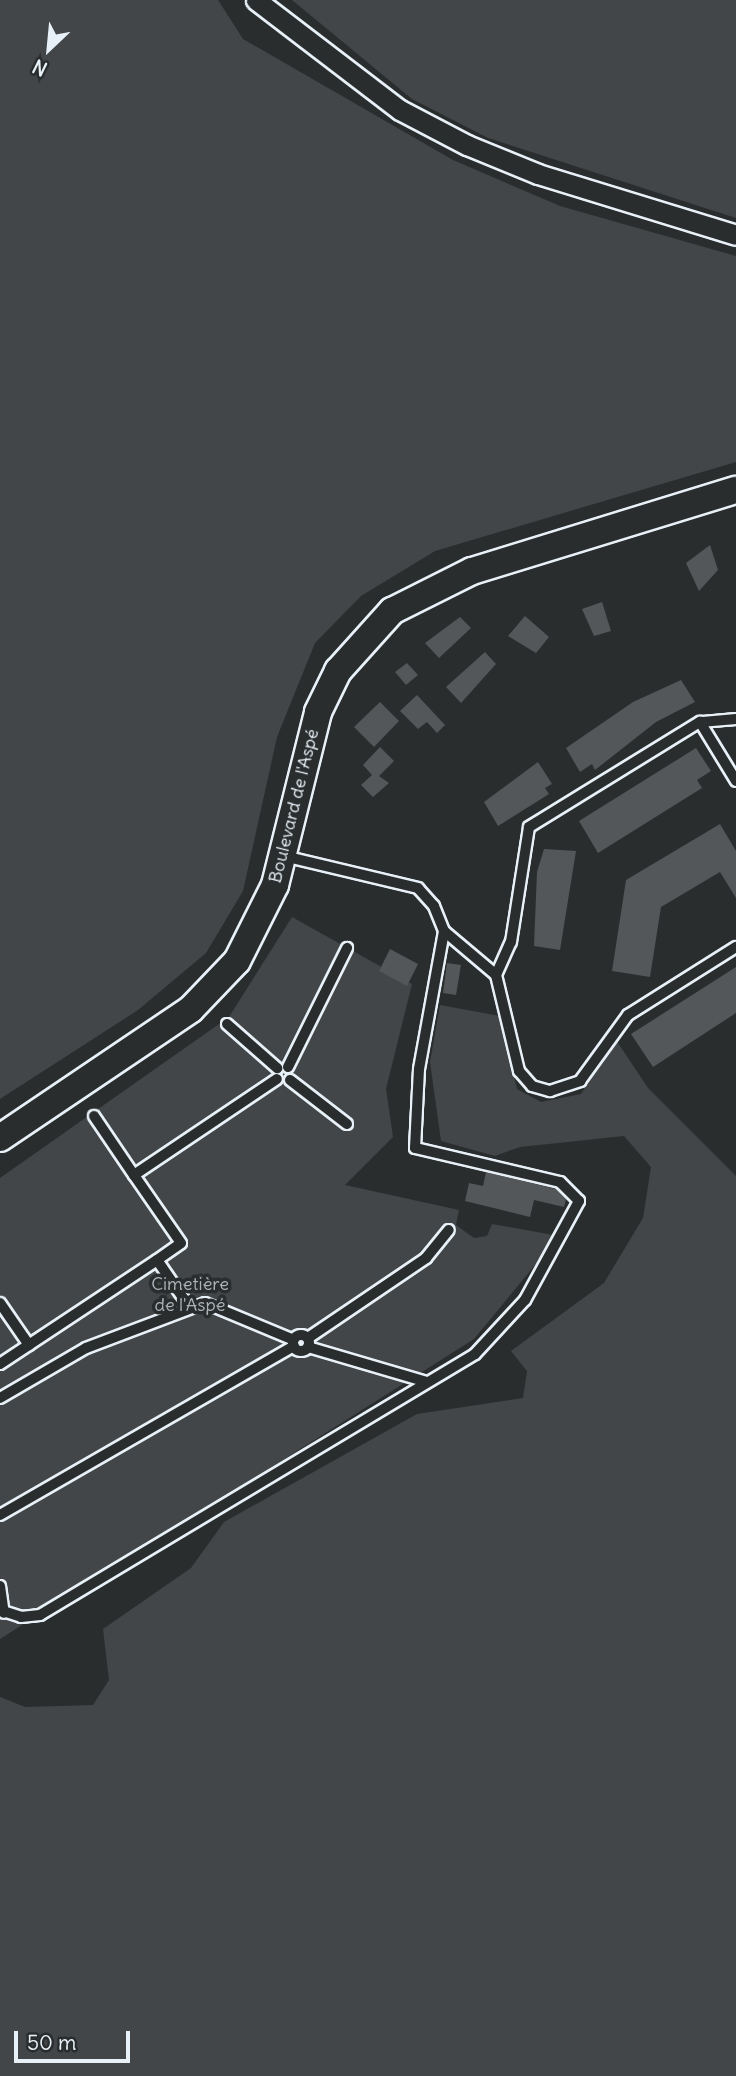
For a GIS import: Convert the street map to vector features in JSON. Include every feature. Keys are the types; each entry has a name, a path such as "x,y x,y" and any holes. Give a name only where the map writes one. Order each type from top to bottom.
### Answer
{"main road":[{"name":"Boulevard de l'Aspé","path":"0,1138 130,1054 218,983 255,932 282,856 318,712 338,671 392,611 472,571 736,490"}],"street":[{"path":"256,0 390,103 467,145 538,174 736,235"}],"lane":[{"path":"496,975 511,942 529,827 700,722 736,719"},
{"path":"700,722 736,781"},
{"path":"282,856 418,888 434,906 444,931 496,975 519,1071 532,1086 566,1090 628,1015 736,947"},
{"path":"0,1586 2,1611 40,1615 475,1354 525,1300 579,1201 560,1182 415,1148 419,1069 444,931"},
{"path":"134,1175 281,1071 347,948"},
{"path":"227,1024 290,1080 347,1124"},
{"path":"0,1364 181,1243 94,1116"},
{"path":"308,1343 426,1258 449,1230"},
{"path":"157,1261 190,1308"},
{"path":"0,1303 29,1345"},
{"path":"0,1398 86,1348 205,1303 293,1343 308,1343 427,1382"},
{"path":"0,1515 293,1343"}],"green space":[{"path":"0,0 218,0 243,39 453,160 560,206 736,256 736,462 435,551 361,596 315,643 277,737 243,891 206,953 138,1010 0,1099"},
{"path":"292,0 736,0 736,218 488,138 412,99"},
{"name":"Cimetière de l'Aspé","path":"292,917 412,984 386,1089 393,1137 345,1185 459,1210 456,1225 474,1238 487,1236 492,1224 559,1236 474,1339 0,1639 0,1178 229,1017"},
{"path":"440,1005 500,1016 517,1089 541,1102 581,1094 616,1040 648,1088 736,1176 736,2076 0,2076 0,1697 25,1707 93,1705 109,1680 103,1629 191,1568 224,1522 417,1414 523,1398 527,1371 511,1351 604,1283 643,1218 651,1167 624,1136 520,1147 495,1156 441,1141 430,1062"}],"building":[{"path":"710,545 718,570 699,591 686,563"},
{"path":"602,602 611,631 594,636 582,609"},
{"path":"525,616 549,637 536,653 508,636"},
{"path":"460,617 471,628 439,658 425,643"},
{"path":"485,652 496,664 461,703 446,687"},
{"path":"407,663 418,675 406,685 395,672"},
{"path":"681,680 695,702 656,722 595,770 592,764 580,772 566,748 633,702"},
{"path":"417,695 445,725 437,733 427,722 418,729 400,711"},
{"path":"380,702 399,721 374,747 354,727"},
{"path":"380,747 394,761 379,776 389,783 373,797 361,785 372,775 363,765"},
{"path":"696,748 711,771 697,780 702,788 598,853 579,821"},
{"path":"538,762 552,784 545,788 549,794 498,826 484,802"},
{"path":"720,824 736,851 736,898 720,872 661,907 650,977 612,971 626,880"},
{"path":"544,849 576,851 560,950 534,946 537,872"},
{"path":"390,949 418,964 407,986 379,971"},
{"path":"447,963 461,965 456,995 443,993"},
{"path":"736,967 736,1013 653,1067 631,1034"},
{"path":"486,1172 556,1189 566,1199 564,1207 534,1200 530,1217 465,1201 469,1183 483,1186"}]}
